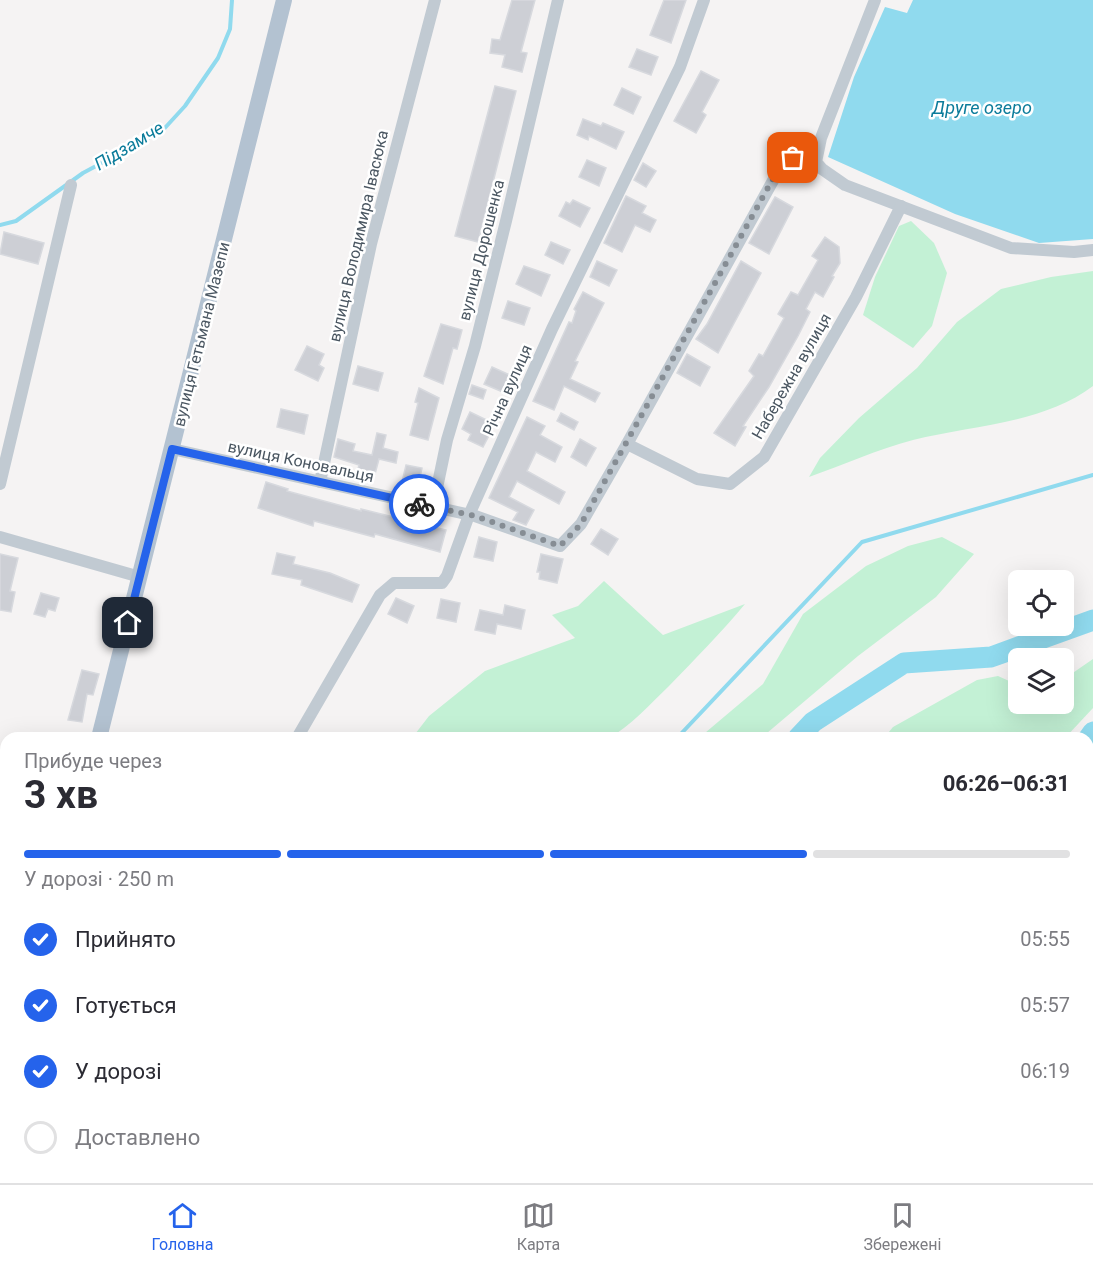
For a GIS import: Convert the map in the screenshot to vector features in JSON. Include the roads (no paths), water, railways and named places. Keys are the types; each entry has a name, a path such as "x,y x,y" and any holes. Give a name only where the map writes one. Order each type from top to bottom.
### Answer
{"main road":[{"name":"вулиця Гетьмана Мазепи","path":"101,732 284,0"}],"street":[{"name":"вулиця Володимира Івасюка","path":"320,482 370,244 435,0"},
{"name":"вулиця Дорошенка","path":"432,507 447,440 475,346 558,0"},
{"name":"Річна вулиця","path":"301,732 380,596 394,583 442,583 455,557 469,515 552,329 680,67 704,0"},
{"path":"816,162 822,138 874,0"},
{"path":"627,444 784,159 816,162 845,185 1011,248 1074,252 1093,250"},
{"path":"0,484 71,185"},
{"name":"Набережна вулиця","path":"627,444 697,479 730,484 764,457 856,297 901,206"},
{"name":"вулиця Коновальця","path":"172,449 469,515 560,546 581,524 627,444"},
{"path":"0,537 140,577"}],"water":[{"name":"Друге озеро","path":"913,0 1093,0 1093,239 1039,243 955,214 828,157 854,77 885,7 907,13"}],"waterway":[{"name":"Підзамче","path":"0,225 16,221 83,173 163,130 185,106 218,58 230,29 232,0"},
{"path":"683,732 862,542 1093,475"},
{"path":"804,732 813,722 904,663 991,657 1093,620"}]}
